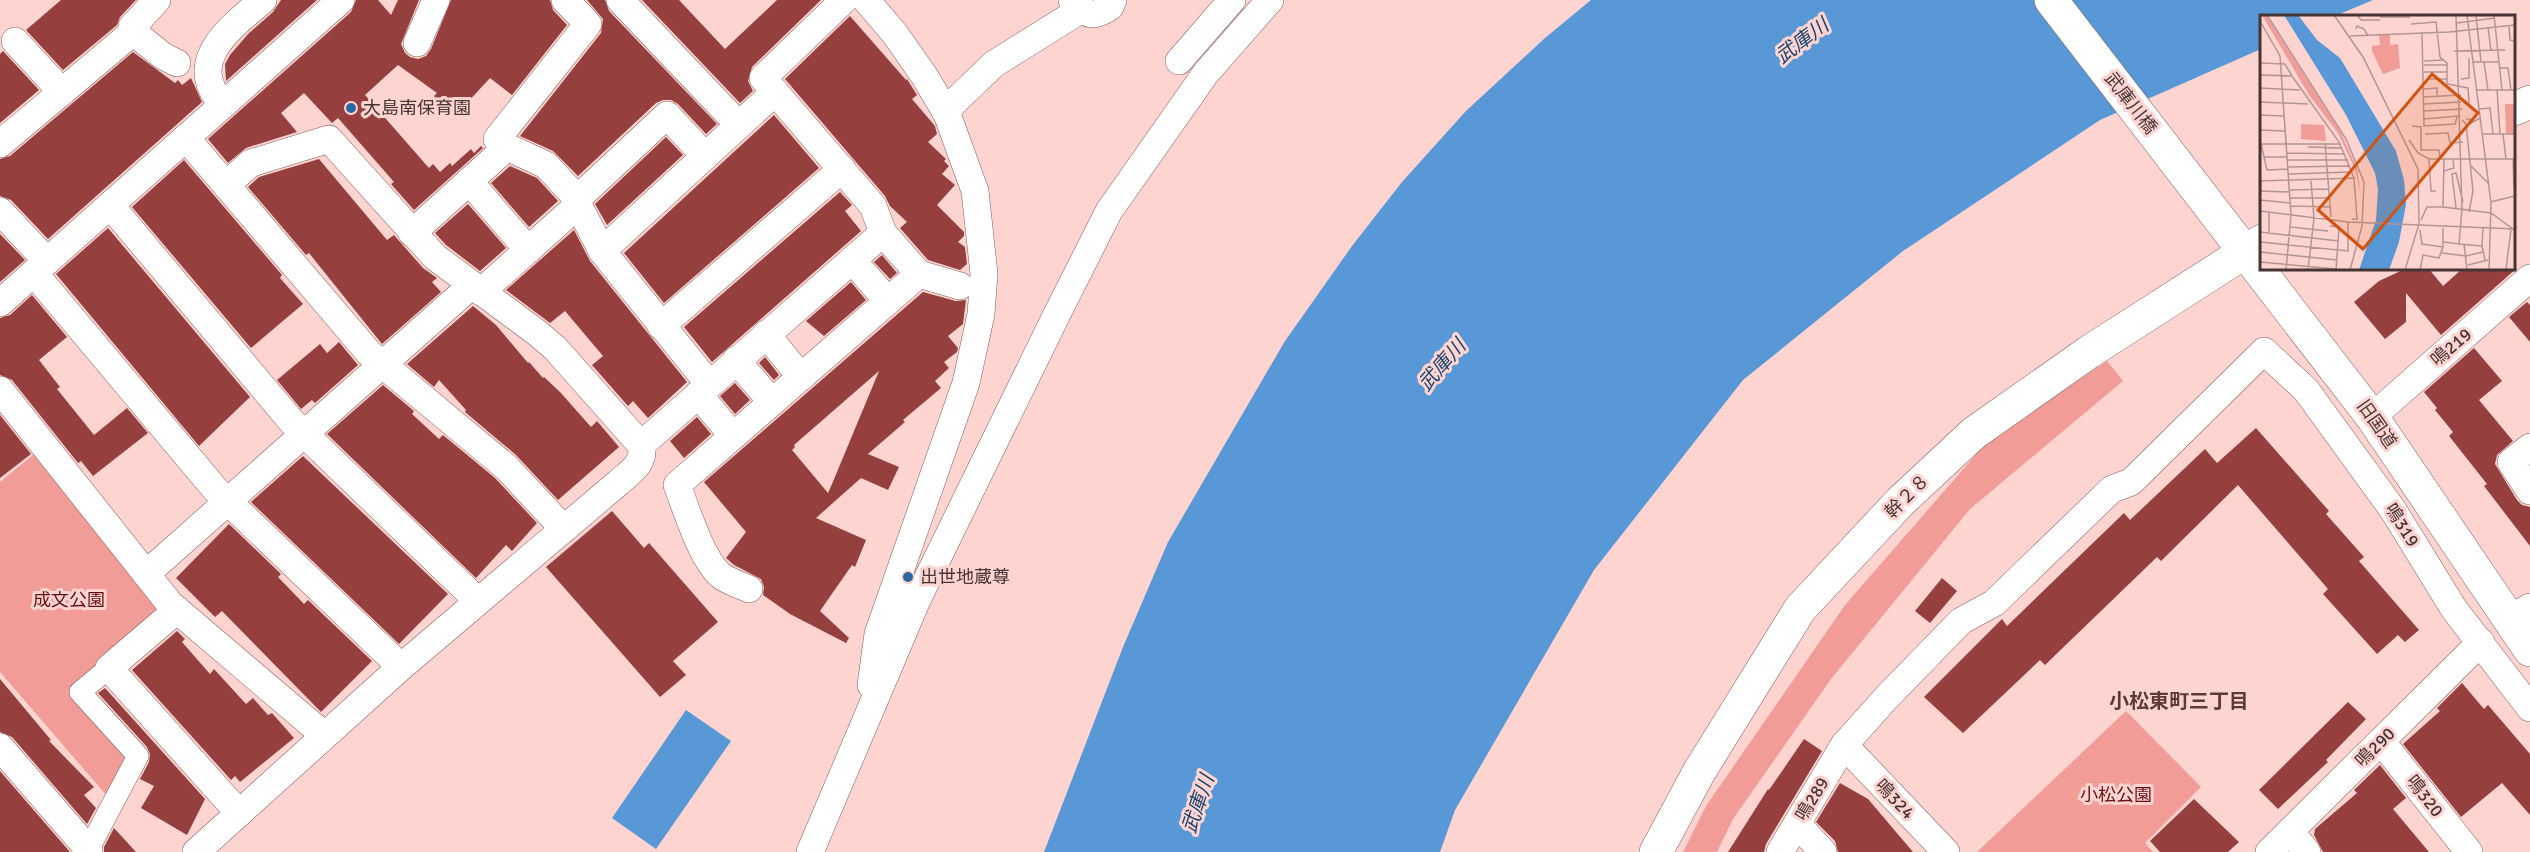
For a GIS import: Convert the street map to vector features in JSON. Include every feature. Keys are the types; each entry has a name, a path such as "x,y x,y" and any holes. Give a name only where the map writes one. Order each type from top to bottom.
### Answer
{"street":[{"path":"157,0 132,27 133,32 163,56 177,63"},
{"path":"223,105 208,84 207,71 212,56 228,29 263,0"},
{"path":"0,303 341,0"},
{"path":"417,43 436,0"},
{"path":"566,0 588,24"},
{"path":"610,0 588,24 497,139 507,147 546,165 572,193 602,250 661,326 734,436"},
{"path":"620,0 739,124"},
{"path":"844,0 764,78 873,206 883,233 919,274 960,286"},
{"path":"866,0 925,77 945,111 975,191 984,274 981,314 966,383 878,634 870,691 876,695"},
{"path":"945,111 994,64 1077,5 1086,14 1097,15 1110,8 1113,0"},
{"path":"1179,61 1232,0"},
{"path":"810,852 917,600 1109,211 1206,73 1270,0"},
{"name":"武庫川橋","path":"2050,0 2212,207"},
{"path":"0,144 133,32"},
{"path":"15,40 62,93"},
{"path":"602,250 774,92"},
{"path":"2515,109 2530,102"},
{"path":"146,574 382,364 528,250 667,115 705,156"},
{"path":"186,138 345,327 382,364 506,467 564,529"},
{"path":"196,852 401,667 641,461 643,453 640,445 555,348 435,257 329,139 251,163 226,185"},
{"path":"412,233 507,147"},
{"path":"661,326 842,169"},
{"path":"469,181 528,250"},
{"path":"110,206 304,434 478,601"},
{"name":"旧国道","path":"2212,207 2253,246"},
{"path":"0,211 41,267 228,502 401,667"},
{"path":"640,445 883,233"},
{"name":"幹２８","path":"1656,852 1699,772 1800,609 1900,502 1974,433 2089,352 2253,246"},
{"path":"852,260 888,301"},
{"name":"旧国道","path":"2270,270 2372,417 2519,613 2530,650"},
{"path":"749,589 720,576 714,568 699,541 677,485 919,274"},
{"name":"鳴219","path":"2372,417 2530,278"},
{"path":"766,334 801,377"},
{"name":"鳴319","path":"2264,351 2306,390 2393,510 2454,609 2530,708"},
{"name":"鳴289","path":"1780,852 1844,746 1961,621 1994,603 2112,489 2131,482 2264,351"},
{"path":"736,360 772,402"},
{"path":"0,390 177,610 324,735"},
{"path":"2530,447 2511,462 2530,491"},
{"path":"0,747 88,851 138,756 80,692 177,610"},
{"name":"鳴290","path":"2269,852 2481,642"},
{"path":"108,668 239,813"},
{"name":"鳴320","path":"2381,741 2469,852"},
{"name":"鳴324","path":"1844,746 1946,852"},
{"path":"1797,824 1823,852"},
{"path":"2290,831 2307,852"}],"green space":[{"path":"2107,361 2123,381 1970,509 1831,679 1733,819 1717,852 1683,852 1706,806 1845,605 1987,442"},
{"name":"成文公園","path":"38,451 163,609 70,693 129,758 108,797 0,672 0,482"},
{"name":"小松公園","path":"2126,711 2201,787 2145,843 2153,852 1977,852"}],"water":[{"name":"武庫川","path":"1591,0 2373,0 2337,15 2260,15 2260,49 2100,120 1903,251 1743,380 1594,570 1455,810 1440,852 1044,852 1123,647 1168,542 1285,341 1352,246 1402,182 1466,111 1545,38"},
{"path":"686,710 731,741 656,849 612,818"}],"building":[{"path":"61,0 136,0 120,17 117,25 63,70 26,30"},
{"path":"281,0 317,0 226,81 225,64 230,55 248,34 273,12"},
{"path":"356,0 378,0 391,15 398,0 419,0 401,44 405,53 418,59 426,56 431,49 451,0 550,0 553,10 567,25 512,95 490,78 455,116 434,96 437,93 398,65 365,95 429,168 433,164 440,172 450,163 452,166 471,149 474,153 481,146 483,148 414,210 391,184 394,182 338,118 332,123 304,93 281,113 297,132 246,148 228,163 208,139 351,12"},
{"path":"587,0 605,0 609,11 717,124 706,134 678,104 671,100 663,100 656,103 578,176 553,151 520,136 601,33 603,19"},
{"path":"642,0 679,0 725,49 777,0 821,0 752,67 748,81 753,91 740,103"},
{"path":"850,16 907,79 917,95 912,99 935,126 937,134 928,142 946,159 944,161 949,166 942,174 955,185 937,205 964,232 964,236 958,242 965,247 967,264 960,270 928,260 900,228 907,222 890,206 885,196 785,79"},
{"path":"3,51 39,90 0,123 0,54"},
{"path":"133,52 175,83 178,80 182,85 191,78 202,102 48,239 11,200 0,196 0,159 10,156"},
{"path":"774,115 819,168 664,303 624,253"},
{"path":"666,137 683,155 607,225 595,204"},
{"path":"319,159 387,240 394,235 423,268 437,278 432,282 441,292 382,344 309,253 306,255 248,187 259,177"},
{"path":"184,160 282,275 280,278 303,304 251,348 132,207"},
{"path":"510,166 537,178 558,201 529,227 491,183"},
{"path":"840,192 852,205 845,211 861,231 712,362 684,327"},
{"path":"468,204 506,248 480,271 446,245 435,233"},
{"path":"108,228 250,397 199,446 56,274"},
{"path":"574,230 590,261 687,382 648,418 633,401 628,406 592,365 603,356 565,311 550,323 506,290"},
{"path":"0,234 25,260 0,282"},
{"path":"882,255 897,273 890,279 874,262"},
{"path":"2403,270 2430,270 2443,286 2461,270 2515,270 2441,335 2406,293 2406,322 2385,339 2354,302 2379,281"},
{"path":"851,282 866,300 824,336 806,321"},
{"path":"923,292 956,301 966,300 963,324 948,336 958,348 957,352 944,362 949,368 935,381 941,388 868,454 899,467 888,490 861,478 816,518 866,540 855,567 852,565 820,611 849,638 846,643 790,614 763,595 764,587 761,579 734,565 726,558 746,532 704,482","holes":["879,371 828,493 792,450 794,445"]},
{"path":"32,295 67,337 39,360 60,387 57,389 94,435 127,408 148,433 93,476 81,461 78,463 12,380 0,375 0,318 10,315"},
{"path":"2527,302 2530,305 2530,342 2509,317"},
{"path":"473,306 496,325 528,363 560,392 591,427 597,421 619,447 558,500 516,455 465,412 466,410 439,380 434,387 407,364"},
{"path":"339,342 358,365 315,403 312,400 301,409 277,380 320,344 327,353"},
{"path":"2474,348 2502,381 2479,400 2513,441 2497,455 2495,464 2517,500 2522,505 2530,507 2530,546 2484,486 2487,484 2449,436 2453,432 2424,392"},
{"path":"765,357 779,375 774,380 759,363"},
{"path":"735,383 750,400 735,414 720,396"},
{"path":"383,385 414,411 412,414 439,439 443,435 495,478 537,523 512,551 506,545 476,578 327,434"},
{"path":"0,415 31,454 0,478"},
{"path":"697,417 711,434 684,458 670,441"},
{"path":"2256,428 2329,511 2326,514 2364,557 2359,561 2419,630 2405,642 2398,635 2377,654 2323,594 2328,589 2238,485 2161,561 2157,557 2045,665 2040,660 1963,733 1924,697 2002,619 2007,626 2124,513 2130,520 2205,449 2217,463"},
{"path":"303,456 448,594 399,644 251,502"},
{"path":"612,511 644,548 649,543 718,622 673,661 686,675 660,697 546,567"},
{"path":"229,524 281,574 278,577 304,604 308,600 372,661 321,712 222,611 215,617 176,578"},
{"path":"1942,578 1957,591 1930,623 1915,611"},
{"path":"177,631 185,639 182,642 210,674 214,669 246,704 253,698 268,715 272,713 294,738 240,782 235,776 231,780 132,670"},
{"path":"0,679 51,740 49,741 94,787 84,795 96,808 87,824 12,737 0,732"},
{"path":"2462,683 2484,709 2488,705 2530,754 2530,815 2502,783 2461,817 2403,744 2440,711 2437,708"},
{"path":"105,688 205,799 187,835 141,808 154,786 140,779 149,762 150,754 147,747 98,693"},
{"path":"2348,702 2366,719 2326,760 2328,762 2278,809 2259,790"},
{"path":"1804,739 1822,751 1766,844 1764,852 1728,852 1768,789"},
{"path":"2380,765 2406,798 2393,809 2429,852 2323,852 2314,835 2315,829 2357,793 2354,790"},
{"path":"0,771 70,852 0,852"},
{"path":"1840,783 1868,799 1913,852 1838,852 1835,841 1816,822"},
{"path":"2194,799 2239,842 2228,852 2160,852 2150,841"},
{"path":"114,828 136,852 104,852 104,847"}],"place":[{"name":"大島南保育園","path":"351,108"},
{"name":"出世地蔵尊","path":"908,577"}],"district":[{"name":"小松東町三丁目","path":"2179,701"}]}
